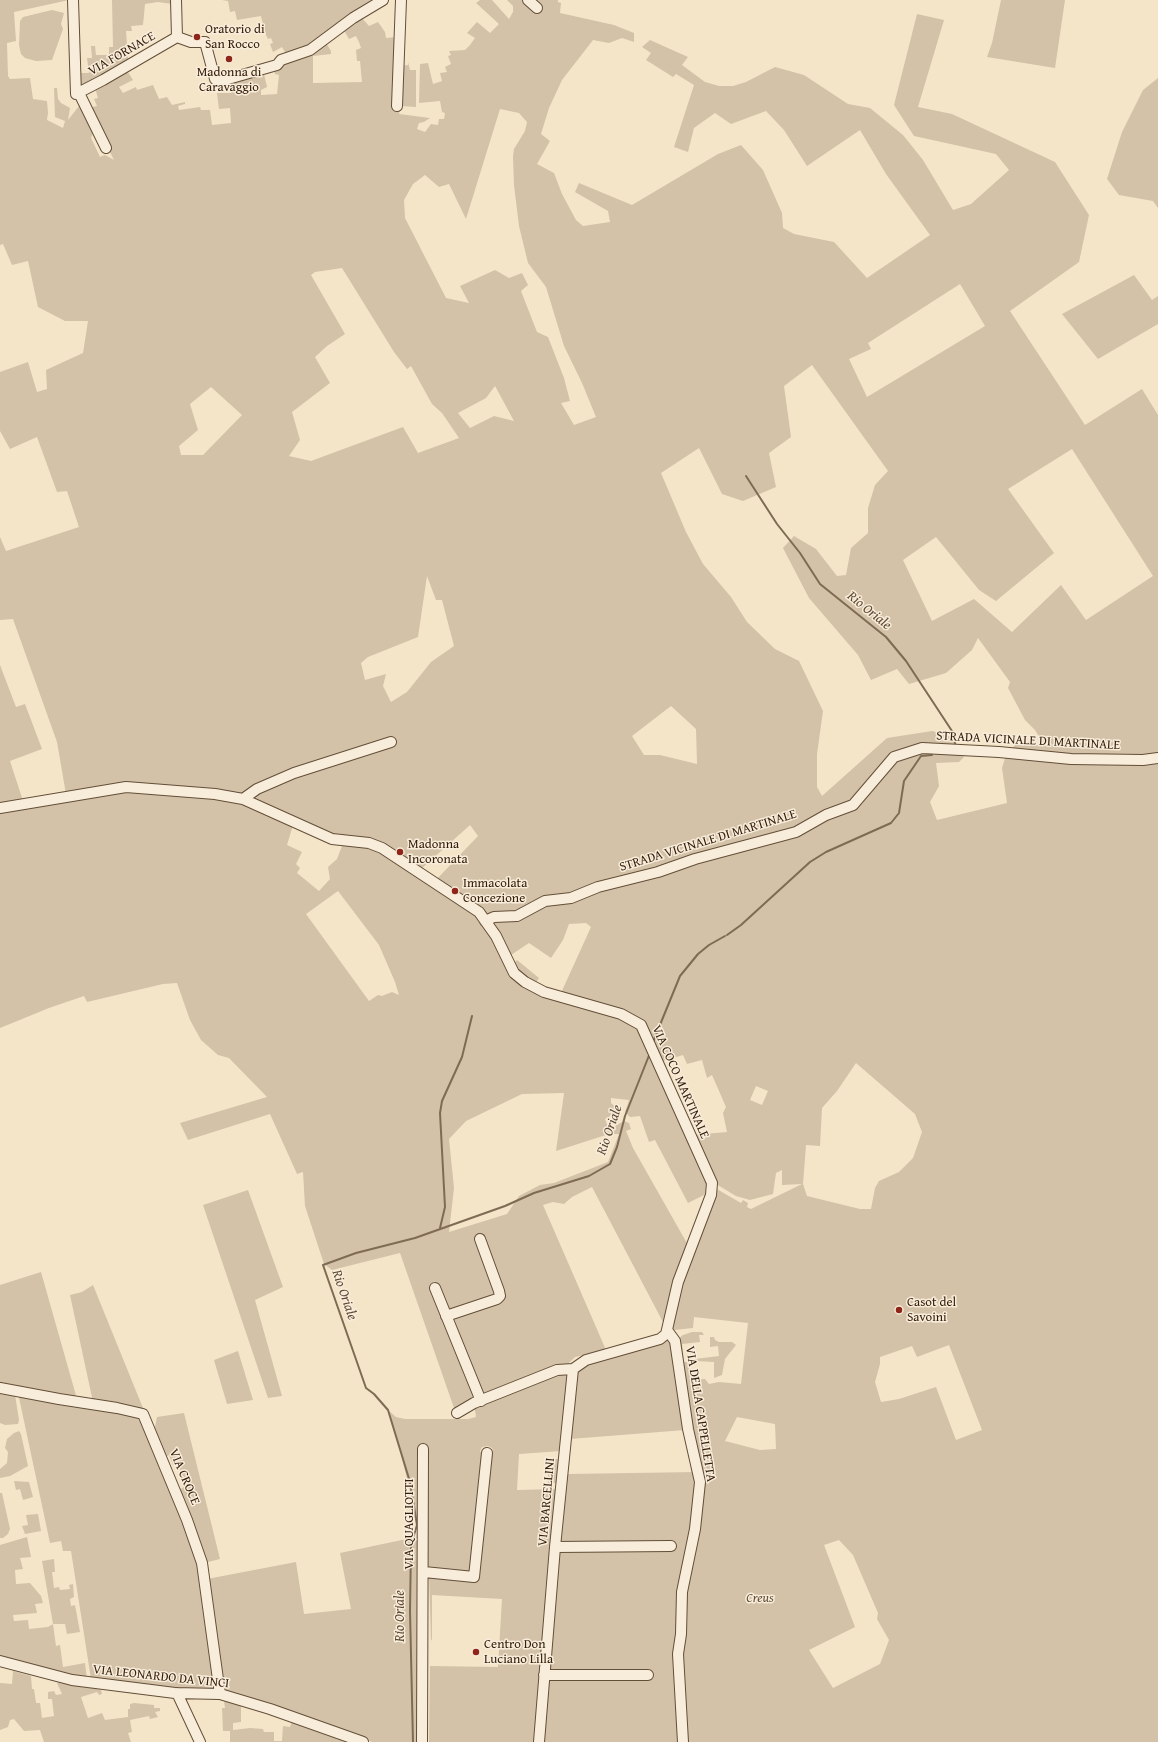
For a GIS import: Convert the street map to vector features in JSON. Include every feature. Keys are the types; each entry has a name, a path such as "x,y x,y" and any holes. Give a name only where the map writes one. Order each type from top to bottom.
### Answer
{"street":[{"name":"VIA FORNACE","path":"73,0 76,94 79,93 106,148"},
{"path":"176,0 177,37 191,42 205,42 215,79 221,81 277,65 281,60 310,50 353,18 383,0"},
{"path":"397,106 401,0"},
{"path":"528,0 537,8"},
{"name":"VIA FORNACE","path":"79,93 177,37"},
{"path":"243,799 257,788 294,773 390,742"},
{"name":"STRADA VICINALE DI MARTINALE","path":"485,921 494,917 517,916 545,901 571,898 598,887 658,872 695,858 796,832 826,815 853,805 894,757 922,748 999,752 1071,759 1143,760 1158,758"},
{"name":"VIA COCO MARTINALE","path":"0,808 126,786 215,794 243,799 332,839 369,843 382,848 479,912 496,936 514,973 525,982 544,992 620,1014 633,1020 641,1026 688,1134 712,1183 711,1195 707,1207 689,1250 678,1282 668,1330"},
{"path":"446,1316 497,1299 500,1296 480,1239"},
{"path":"435,1288 481,1401"},
{"path":"457,1413 481,1401 557,1370 573,1369 586,1360 660,1339 668,1330"},
{"name":"VIA DELLA CAPPELLETTA","path":"668,1330 675,1341 688,1429 700,1482 695,1529 682,1592 681,1634 678,1654 683,1742"},
{"name":"VIA BARCELLINI","path":"539,1742 555,1547 573,1369"},
{"name":"VIA CROCE","path":"0,1388 59,1400 133,1410 143,1414 187,1520 202,1563 220,1694"},
{"name":"VIA QUAGLIOTTI","path":"422,1742 424,1572 423,1449"},
{"path":"424,1572 474,1577 487,1453"},
{"path":"555,1547 671,1546"},
{"name":"VIA LEONARDO DA VINCI","path":"0,1661 72,1680 177,1693 220,1694 270,1709 363,1742"},
{"path":"544,1675 648,1675"},
{"path":"177,1693 200,1742"}],"green space":[{"name":"Creus","path":"0,0 69,0 14,12 16,41 7,43 8,76 10,79 30,78 33,99 47,101 47,120 63,128 65,121 55,117 54,88 57,88 58,99 61,103 70,108 68,120 79,106 93,133 91,138 100,157 105,155 114,160 88,108 97,106 94,99 98,98 95,88 126,69 133,80 119,87 123,93 136,87 137,90 153,85 159,99 167,97 172,105 185,102 185,104 178,106 179,110 200,107 201,110 210,110 212,125 231,123 230,108 219,109 217,93 231,93 230,81 263,70 267,87 261,90 261,95 277,94 279,75 275,74 273,65 326,43 331,51 331,54 313,56 313,83 362,82 360,61 357,61 356,50 361,48 359,42 356,36 349,39 345,32 342,33 340,31 361,17 369,26 378,22 385,32 386,38 397,37 398,66 408,65 408,62 410,70 416,70 416,107 400,106 399,114 430,118 419,123 417,129 425,132 431,124 438,125 439,119 444,119 445,113 442,112 440,101 419,103 420,64 428,63 433,84 442,81 440,73 447,72 445,67 451,64 448,56 451,55 449,51 465,50 470,45 475,38 467,33 477,22 490,33 499,24 476,3 480,0 492,0 509,19 513,12 513,6 507,0 558,0 558,2 561,3 560,13 614,25 634,33 634,42 622,38 609,43 593,40 562,80 549,108 541,134 550,141 537,164 554,173 562,194 576,220 583,226 610,222 608,211 575,192 579,183 632,205 718,154 741,145 763,170 782,213 783,228 794,234 834,242 867,278 930,235 886,174 860,130 807,166 784,130 766,111 731,124 715,113 694,128 688,152 674,147 694,85 676,74 673,77 646,60 651,53 642,47 650,40 688,57 682,65 705,82 719,86 733,86 746,82 775,67 804,75 848,104 870,108 903,135 923,160 953,210 971,204 1009,170 996,154 914,136 894,105 917,14 944,20 918,107 952,114 1055,162 1089,215 1079,262 1010,311 1085,425 1142,389 1158,415 1158,1742 543,1742 567,1474 697,1472 685,1430 681,1362 689,1362 690,1380 705,1379 709,1384 719,1382 741,1384 748,1323 694,1317 693,1328 674,1330 670,1326 674,1306 715,1188 741,1203 743,1200 748,1203 747,1207 751,1209 802,1184 782,1185 782,1170 776,1173 773,1194 750,1200 736,1196 716,1184 693,1135 727,1132 723,1113 726,1107 712,1075 707,1078 702,1060 687,1064 683,1055 660,1061 643,1024 561,993 591,927 586,923 569,924 563,940 551,958 529,943 511,955 487,916 435,881 478,836 470,825 420,870 409,860 342,839 267,807 165,787 66,794 57,742 13,619 0,620 0,537 6,551 79,527 67,491 57,492 37,437 10,449 0,431 0,372 28,362 37,392 47,389 46,370 83,353 88,321 65,321 38,307 28,261 12,265 3,244 0,245","holes":["500,109 519,113 527,122 525,131 514,149 514,185 519,226 528,263 546,287 564,346 582,383 596,417 574,425 561,403 570,401 564,378 548,337 537,332 521,291 528,285 522,273 509,278 495,270 460,286 469,303 446,298 405,218 404,200 413,184 425,175 439,187 449,184 466,219","342,268 394,352 407,369 411,366 432,404 442,413 459,438 418,453 403,427 311,461 289,456 300,440 292,412 330,383 315,357 327,346 345,334 311,275 315,272","960,284 985,326 867,397 849,359 871,349 868,343","812,365 888,471 875,485 868,508 868,533 851,548 846,575 837,576 816,549 794,536 783,548 809,598 858,655 871,680 897,669 909,684 946,673 972,650 978,638 1010,682 1008,688 1025,720 1035,730 1043,743 1040,745 1015,745 1005,758 1002,768 1007,803 937,820 930,802 939,786 936,763 959,762 964,757 949,736 932,731 887,738 822,796 817,787 817,754 823,711 799,661 775,649 747,622 731,597 703,564 686,532 661,473 699,448 722,494 743,501 776,487 769,453 791,437 784,386","495,386 514,421 494,416 470,428 458,413 486,398","211,387 242,415 203,455 181,455 179,446 198,430 190,404","1072,449 1153,576 1086,620 1061,585 1012,632 974,599 932,621 903,560 936,537 979,590 996,601 1054,553 1008,489","427,576 436,600 442,600 454,646 431,662 407,692 391,702 383,686 386,674 365,680 361,663 368,657 418,637","671,706 696,729 697,764 660,755 644,755 632,736","856,1063 915,1114 922,1132 913,1158 899,1172 879,1181 875,1188 871,1209 860,1209 807,1196 803,1184 806,1145 820,1146 822,1108 837,1091","756,1086 768,1091 762,1105 750,1100","949,1345 982,1430 956,1440 936,1387 899,1399 881,1402 875,1382 880,1364 880,1357 912,1346 917,1357","737,1417 775,1424 776,1449 760,1450 725,1441","839,1540 853,1555 878,1613 877,1619 889,1640 880,1664 833,1688 809,1650 855,1627 824,1545"]},
{"path":"112,0 172,0 172,4 158,2 145,4 143,25 131,26 132,31 126,31 128,59 134,59 79,90 77,73 89,73 87,58 92,58 91,46 95,46 96,55 109,55 109,47 113,47"},
{"path":"222,0 381,0 311,46 275,62 275,60 286,54 282,47 273,52 270,44 273,43 271,38 268,39 266,35 261,16 237,20 235,11 230,12 228,1"},
{"path":"1001,0 1065,0 1055,68 987,57 992,43"},
{"path":"52,10 64,13 61,24 63,29 52,60 36,61 25,58 21,54 19,45 20,21 23,17"},
{"path":"1158,78 1158,208 1153,201 1119,195 1107,179 1122,132 1143,90"},
{"path":"1134,275 1152,300 1158,296 1158,324 1098,359 1062,314"},
{"path":"0,665 16,707 25,704 42,749 10,761 23,801 0,804"},
{"path":"126,789 242,802 293,825 287,845 302,852 296,864 300,868 297,873 319,891 330,879 328,867 337,859 342,846 355,845 380,850 478,914 523,984 622,1017 636,1026 654,1062 672,1107 704,1173 708,1190 704,1195 688,1203 655,1140 649,1142 640,1116 630,1117 625,1112 629,1100 611,1098 611,1103 618,1109 617,1112 605,1119 609,1130 616,1128 615,1126 624,1121 629,1123 631,1129 626,1131 633,1148 688,1245 664,1324 592,1187 572,1197 564,1204 553,1202 543,1205 606,1350 575,1357 567,1365 483,1398 435,1281 431,1284 478,1399 454,1408 400,1253 332,1270 324,1264 305,1206 303,1172 297,1174 270,1114 188,1140 180,1123 267,1097 229,1058 218,1055 201,1040 190,1020 177,983 163,984 87,1002 84,996 49,1008 0,1028 0,811","holes":["338,891 379,945 399,995 392,992 382,996 378,995 369,1001 306,914","564,1093 556,1151 609,1134 619,1134 608,1162 554,1183 540,1185 519,1196 507,1214 449,1232 454,1188 449,1139 466,1121 522,1094"]},
{"path":"517,960 539,978 535,984 520,972 514,963"},
{"path":"248,1190 283,1287 255,1300 282,1396 268,1398 203,1205"},
{"path":"41,1272 77,1399 0,1385 0,1285"},
{"path":"93,1285 145,1413 93,1402 70,1295 82,1292"},
{"path":"692,1332 702,1332 704,1335 699,1335 700,1342 682,1344 683,1354 679,1338"},
{"path":"710,1337 714,1337 715,1340 719,1342 732,1342 736,1345 725,1359 722,1375 714,1378 714,1362 696,1361 695,1359 719,1356 718,1346 710,1347"},
{"path":"669,1340 685,1430 570,1439 577,1374 580,1367 588,1363"},
{"path":"238,1351 253,1400 227,1404 214,1360"},
{"path":"563,1373 567,1373 561,1451 519,1454 517,1490 558,1489 535,1742 429,1742 430,1666 498,1667 502,1599 432,1595 431,1641 429,1574 477,1580 489,1458 492,1457 493,1452 492,1448 488,1446 482,1447 480,1451 483,1457 471,1573 427,1569 419,1742 372,1742 338,1729 222,1691 207,1579 296,1562 304,1614 351,1609 340,1553 421,1536 397,1438 388,1410 396,1417 405,1419 468,1419 476,1417 474,1403"},
{"path":"0,1392 15,1395 19,1420 18,1424 5,1425 0,1423"},
{"path":"18,1393 140,1418 201,1563 218,1691 178,1690 91,1679 71,1551 63,1551 61,1541 50,1543"},
{"path":"184,1413 220,1559 204,1563 179,1489 183,1488 179,1464 173,1465 169,1455 164,1458 154,1432 157,1417"},
{"path":"19,1431 28,1466 10,1476 0,1478 0,1469 7,1463 8,1452 5,1448 7,1439"},
{"path":"548,1459 560,1459 558,1483 548,1483"},
{"path":"14,1481 29,1482 33,1497 23,1500 20,1489 16,1490"},
{"path":"0,1493 2,1493 10,1529 8,1534 3,1538 0,1538"},
{"path":"38,1514 41,1531 25,1534 22,1526 28,1525 26,1515"},
{"path":"27,1537 31,1557 20,1558 23,1569 15,1570 16,1584 30,1583 41,1596 43,1603 35,1604 37,1613 13,1615 14,1621 28,1620 29,1629 48,1627 53,1624 56,1646 60,1645 63,1667 85,1663 87,1680 0,1657 0,1545"},
{"path":"54,1559 55,1572 52,1572 54,1588 59,1587 60,1590 70,1589 69,1585 73,1584 74,1597 70,1599 71,1606 75,1605 80,1632 67,1634 65,1624 53,1624 42,1561"},
{"path":"13,1671 31,1676 32,1689 34,1689 36,1703 40,1703 42,1718 54,1716 52,1699 48,1699 48,1692 54,1691 56,1695 62,1694 57,1683 60,1682 101,1690 102,1694 99,1695 97,1692 81,1697 88,1718 102,1713 105,1720 128,1717 128,1709 130,1709 130,1704 134,1703 154,1705 154,1708 160,1708 160,1711 155,1712 158,1717 150,1719 149,1716 130,1720 132,1732 128,1733 131,1742 44,1742 40,1730 24,1731 14,1719 10,1720 8,1727 0,1730 0,1683 12,1684"},
{"path":"224,1701 241,1705 241,1722 233,1723 233,1730 250,1728 263,1729 264,1732 274,1732 274,1741 282,1741 283,1726 290,1727 292,1721 351,1742 230,1742 230,1731 223,1731 222,1708 225,1708"}],"waterway":[{"name":"Rio Oriale","path":"746,476 777,524 800,553 820,584 886,637 906,661 952,731 956,747"},
{"name":"Rio Oriale","path":"727,935 741,925 810,862 826,852 891,823 899,813 904,781 921,756 932,755"},
{"name":"Rio Oriale","path":"653,1042 680,976 698,954 709,945 725,936"},
{"path":"440,1228 445,1207 440,1113 442,1101 462,1057 472,1016"},
{"name":"Rio Oriale","path":"413,1742 410,1611 411,1545 417,1525 410,1482 388,1410 374,1394 366,1388 323,1265 356,1253 415,1238 505,1206 534,1193 589,1176 610,1164 617,1147 625,1116 650,1053"}],"place":[{"name":"Oratorio di San Rocco","path":"197,37"},
{"name":"Madonna di Caravaggio","path":"229,59"},
{"name":"Madonna Incoronata","path":"400,852"},
{"name":"Immacolata Concezione","path":"455,891"},
{"name":"Casot del Savoini","path":"899,1310"},
{"name":"Centro Don Luciano Lilla","path":"476,1652"}]}
